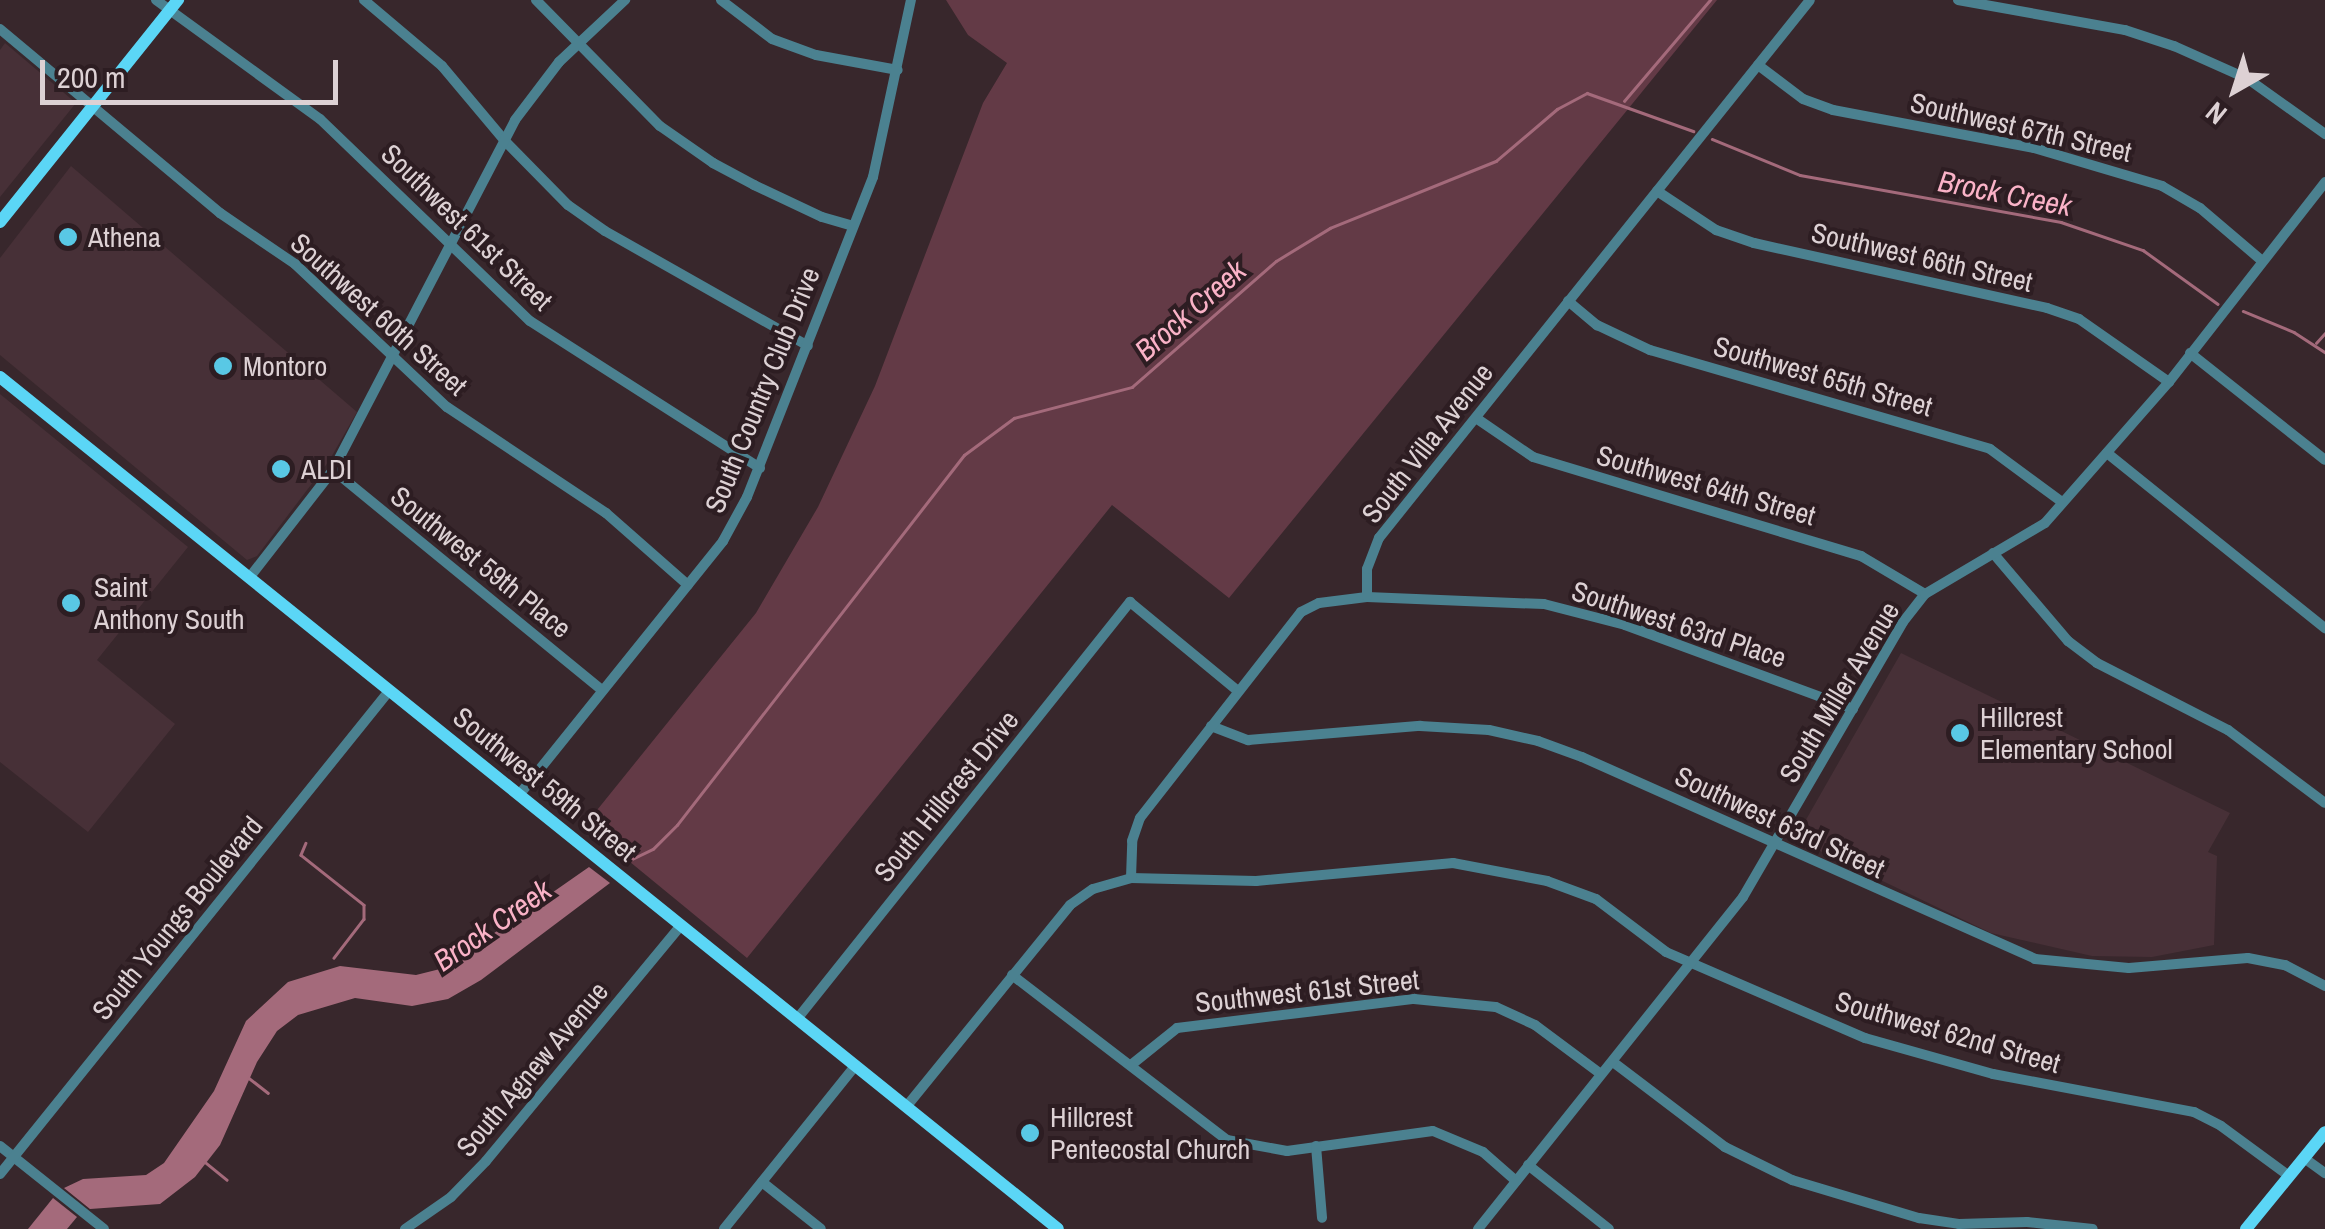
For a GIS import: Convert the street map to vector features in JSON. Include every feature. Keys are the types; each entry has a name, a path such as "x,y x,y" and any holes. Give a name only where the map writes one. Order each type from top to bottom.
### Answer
{"main road":[{"path":"0,222 174,6"},
{"name":"Southwest 59th Street","path":"0,377 1058,1229"},
{"path":"2246,1229 2325,1132"}],"street":[{"name":"Southwest 61st Street","path":"156,0 174,6 320,119 530,321 760,468"},
{"path":"364,0 442,66 504,141 568,205 605,231 808,346"},
{"path":"536,0 632,102 713,164 822,217 853,226"},
{"path":"249,578 333,470 504,141 537,89 626,0"},
{"path":"721,0 772,39 816,55 898,70"},
{"name":"South Country Club Drive","path":"519,796 723,541 760,468 873,178 911,0"},
{"name":"South Villa Avenue","path":"1367,597 1367,569 1379,538 1810,0"},
{"path":"1958,0 2125,30 2174,46 2248,79 2325,134"},
{"name":"Southwest 60th Street","path":"0,30 220,213 295,264 390,358 470,425 606,513 688,585"},
{"name":"Southwest 67th Street","path":"1758,65 1803,99 1833,110 2034,148 2162,186 2200,208 2261,260"},
{"name":"South Miller Avenue","path":"1478,1229 1692,964 1776,844 1903,622 1924,594 2022,540 2062,502 2169,382 2325,182"},
{"name":"Southwest 66th Street","path":"1657,192 1716,230 1754,243 2047,308 2079,319 2169,382"},
{"name":"Southwest 65th Street","path":"1568,301 1597,325 1650,350 1990,448 2062,502"},
{"path":"2190,352 2325,460"},
{"name":"Southwest 64th Street","path":"1476,418 1533,457 1860,556 1924,594"},
{"path":"2107,453 2325,628"},
{"name":"Southwest 59th Place","path":"333,470 601,689"},
{"path":"1992,554 2026,597 2082,652 2228,730 2325,804"},
{"path":"906,1107 1080,896 1131,878 1132,842 1140,818 1301,612 1319,603 1367,597"},
{"name":"Southwest 63rd Place","path":"1367,597 1544,604 1643,631 1853,708"},
{"name":"South Hillcrest Drive","path":"797,1019 1130,602 1238,692"},
{"name":"South Youngs Boulevard","path":"0,1174 389,692"},
{"name":"Southwest 63rd Street","path":"1211,726 1248,740 1420,726 1489,730 1582,756 2035,959 2129,968 2248,958 2285,965 2325,986"},
{"name":"Southwest 62nd Street","path":"1131,878 1256,881 1432,863 1498,869 1596,899 1666,952 1865,1038 1993,1074 2194,1112 2221,1126 2290,1176"},
{"name":"South Agnew Avenue","path":"405,1229 451,1196 486,1161 681,925"},
{"path":"1012,975 1227,1140 1287,1151 1432,1131 1483,1152 1516,1181"},
{"name":"Southwest 61st Street","path":"1131,1065 1177,1028 1414,998 1496,1007 1535,1025 1601,1074"},
{"path":"1613,1062 1725,1147 1792,1180 1919,1218 2094,1229"},
{"path":"724,1229 855,1066"},
{"path":"0,1146 104,1229"},
{"path":"1316,1146 1322,1218"},
{"path":"2304,1158 2325,1173"},
{"path":"1528,1165 1609,1229"},
{"path":"762,1182 821,1229"}],"shaded area":[{"path":"946,0 1717,0 1229,598 1112,505 747,958 585,825 756,613 818,507 875,386 983,103 1007,63 968,35"},
{"path":"5,43 76,103 0,197 0,50"},
{"path":"71,166 357,412 329,461 257,556 247,560 0,355 0,258"},
{"name":"Saint Anthony South","path":"0,394 188,547 97,660 175,724 88,832 0,762"},
{"name":"Hillcrest Elementary School","path":"1901,653 2230,813 2208,852 2217,856 2214,945 2152,957 2092,956 1991,933 1795,839"},
{"name":"Brock Creek","path":"589,867 610,883 481,980 448,999 412,1006 355,998 298,1015 277,1031 257,1062 220,1145 195,1177 160,1204 90,1209 64,1188 83,1179 146,1175 164,1163 214,1091 246,1021 288,982 340,966 416,975 444,968"},
{"path":"53,1198 77,1217 67,1229 28,1229"}],"waterway":[{"path":"1624,101 1710,0"},
{"name":"Brock Creek","path":"630,860 653,849 677,825 964,455 1014,418 1132,387 1276,261 1330,228 1496,161 1557,109 1587,93 1693,131"},
{"name":"Brock Creek","path":"1712,139 1800,175 2061,222 2143,250 2218,304"},
{"name":"Brock Creek","path":"2243,311 2294,332 2325,352"},
{"name":"Brock Creek","path":"2316,343 2325,333"},
{"path":"306,843 301,855 364,905 364,919 334,958"},
{"path":"249,1078 268,1093"},
{"path":"205,1162 227,1180"}],"place":[{"name":"Athena","path":"68,237"},
{"name":"Montoro","path":"223,366"},
{"name":"ALDI","path":"281,469"},
{"name":"Saint Anthony South","path":"71,603"},
{"name":"Hillcrest Elementary School","path":"1960,733"},
{"name":"Hillcrest Pentecostal Church","path":"1030,1133"}]}
